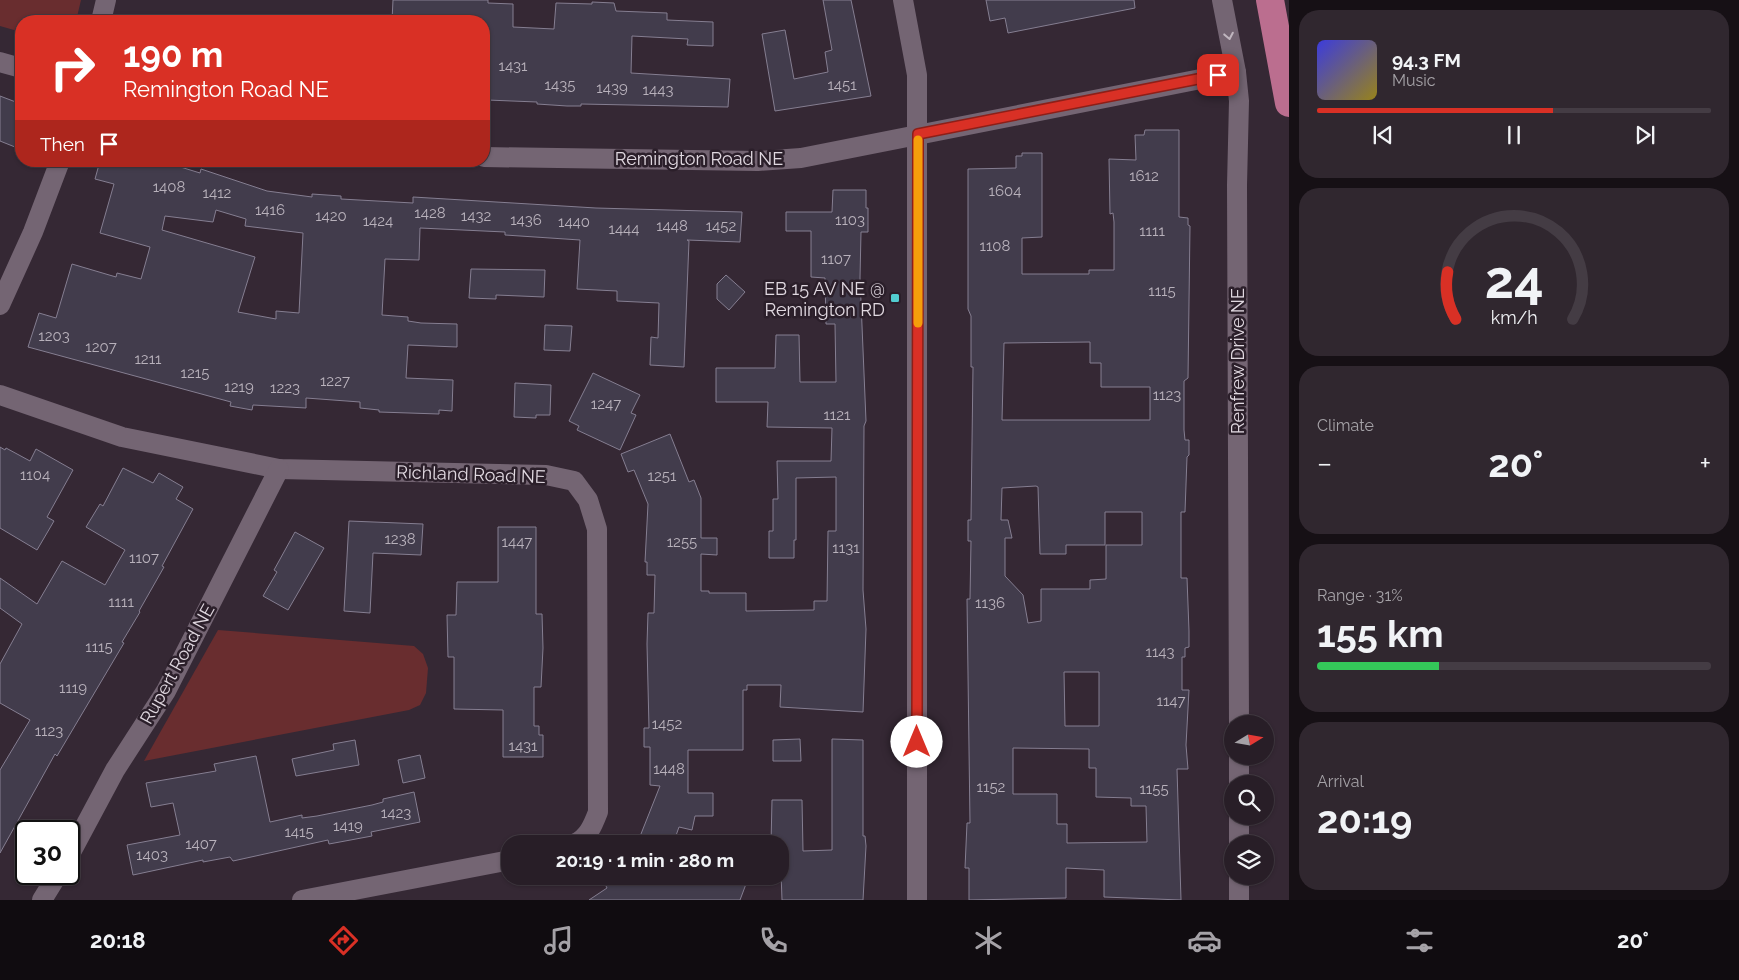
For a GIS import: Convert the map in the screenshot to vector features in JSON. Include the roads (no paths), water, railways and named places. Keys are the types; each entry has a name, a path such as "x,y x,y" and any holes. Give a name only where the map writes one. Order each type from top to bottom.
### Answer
{"highway":[{"path":"1270,0 1289,103"}],"street":[{"path":"102,15 106,0"},
{"path":"902,0 918,75 917,900"},
{"name":"Renfrew Drive NE","path":"1222,0 1236,72 1239,101 1237,185 1239,715"},
{"path":"0,62 15,66"},
{"name":"Remington Road NE","path":"490,157 758,161 801,158 1236,72"},
{"path":"0,305 33,232 58,167"},
{"name":"Richland Road NE","path":"0,395 122,437 279,469 546,475 574,481 588,500 598,529 598,812 586,835"},
{"name":"Rupert Road NE","path":"80,835 115,770 166,691 279,469"},
{"path":"302,900 362,895 501,862"},
{"path":"42,900 51,885"},
{"path":"1239,885 1239,900"}],"place":[{"name":"EB 15 AV NE @ Remington RD","path":"895,298"}]}
